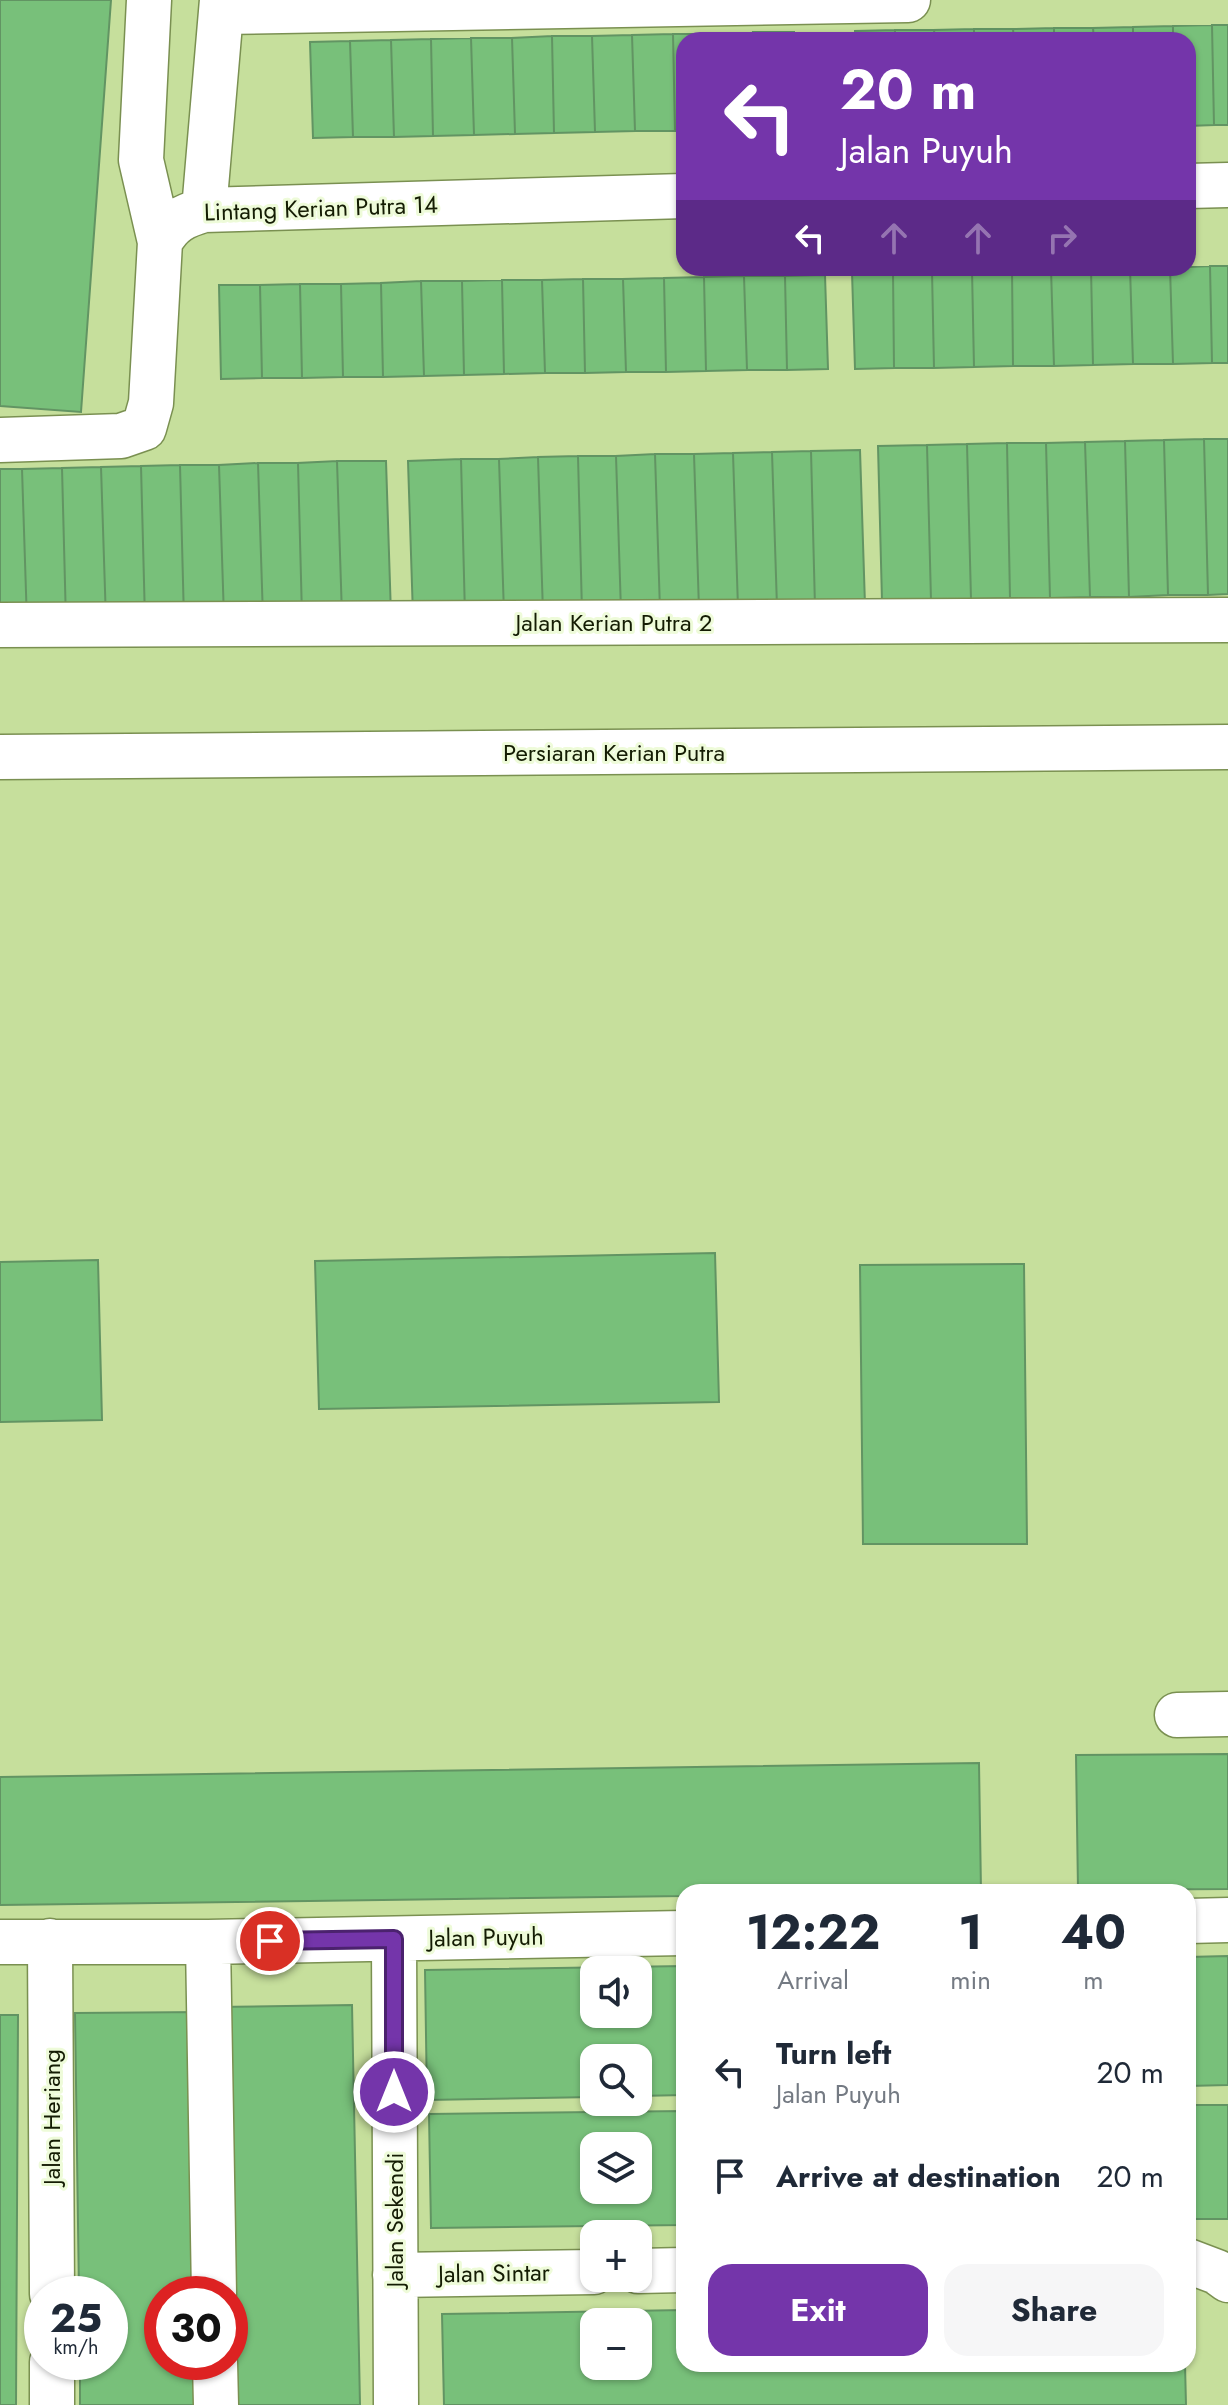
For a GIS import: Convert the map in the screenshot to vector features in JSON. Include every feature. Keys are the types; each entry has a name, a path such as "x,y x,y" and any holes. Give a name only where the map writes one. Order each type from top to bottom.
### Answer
{"street":[{"path":"0,440 121,436 144,428 151,403 160,242 141,160 149,0"},
{"path":"204,210 222,6 832,14 908,0"},
{"path":"1196,186 1228,185"},
{"name":"Lintang Kerian Putra 14","path":"160,242 167,228 182,216 204,210 676,196"},
{"name":"Jalan Kerian Putra 2","path":"0,625 1228,620"},
{"name":"Persiaran Kerian Putra","path":"0,757 1228,747"},
{"path":"1177,1715 1228,1714"},
{"path":"1196,1921 1228,1920"},
{"name":"Jalan Puyuh","path":"0,1942 208,1942 676,1933"},
{"name":"Jalan Sekendi","path":"394,1939 396,2405"},
{"name":"Jalan Heriang","path":"50,1941 52,2276"},
{"path":"208,1942 214,2276"},
{"path":"1196,2264 1228,2280"},
{"path":"652,2271 676,2270"},
{"name":"Jalan Sintar","path":"395,2275 580,2272"},
{"path":"52,2380 52,2405"},
{"path":"215,2380 216,2405"}],"building":[{"path":"0,0 111,0 81,412 0,406"},
{"path":"1212,25 1228,25 1228,125 1214,125"},
{"path":"1212,25 1214,125 1196,126 1196,32 1173,32 1173,26"},
{"path":"1173,26 1173,32 1133,32 1133,27"},
{"path":"1133,27 1133,32 1093,32 1093,28"},
{"path":"1054,28 1093,28 1093,32 1054,32"},
{"path":"1054,28 1054,32 1013,32 1013,29"},
{"path":"974,29 1013,29 1013,32 974,32"},
{"path":"974,29 974,32 934,32"},
{"path":"895,30 895,32 855,32"},
{"path":"934,30 934,32 895,32"},
{"path":"673,34 676,34 675,131"},
{"path":"673,34 675,131 635,131 632,35"},
{"path":"632,35 635,131 595,132 592,36"},
{"path":"552,36 592,36 595,132 554,133"},
{"path":"552,36 554,133 515,134 512,38"},
{"path":"471,38 512,38 515,134 474,135"},
{"path":"471,38 474,135 433,136 431,39"},
{"path":"431,39 433,136 394,137 391,40"},
{"path":"391,40 394,137 353,137 350,41"},
{"path":"350,41 353,137 313,138 310,42"},
{"path":"1210,266 1212,363 1173,364 1170,276 1196,276 1196,267"},
{"path":"1210,266 1228,266 1228,363 1212,363"},
{"path":"744,276 747,370 706,371 704,277"},
{"path":"744,276 785,276 787,370 747,370"},
{"path":"785,276 825,276 828,369 787,370"},
{"path":"852,276 893,276 894,368 855,369"},
{"path":"893,276 932,276 934,368 894,368"},
{"path":"932,276 972,276 974,367 934,368"},
{"path":"972,276 1012,276 1013,366 974,367"},
{"path":"1012,276 1051,276 1054,366 1013,366"},
{"path":"1051,276 1091,276 1093,365 1054,366"},
{"path":"1091,276 1130,276 1133,364 1093,365"},
{"path":"1130,276 1170,276 1173,364 1133,364"},
{"path":"704,277 706,371 666,372 664,278"},
{"path":"664,278 666,372 626,372 623,279"},
{"path":"583,279 585,373 545,373 542,280"},
{"path":"583,279 623,279 626,372 585,373"},
{"path":"502,280 504,374 464,375 462,281"},
{"path":"502,280 542,280 545,373 504,374"},
{"path":"421,281 424,376 383,377 381,283"},
{"path":"421,281 462,281 464,375 424,376"},
{"path":"381,283 383,377 343,377 341,284"},
{"path":"300,284 302,378 262,378 260,285"},
{"path":"300,284 341,284 343,377 302,378"},
{"path":"219,285 260,285 262,378 221,379"},
{"path":"1204,439 1208,595 1168,595 1164,440"},
{"path":"1204,439 1228,439 1228,594 1208,595"},
{"path":"1164,440 1168,595 1129,597 1125,441"},
{"path":"1125,441 1129,597 1090,597 1085,442"},
{"path":"1085,442 1090,597 1050,598 1046,443"},
{"path":"1007,443 1010,598 971,599 967,444"},
{"path":"1007,443 1046,443 1050,598 1010,598"},
{"path":"967,444 971,599 931,600 927,445"},
{"path":"927,445 931,600 882,601 878,446"},
{"path":"860,450 865,605 815,607 811,451"},
{"path":"811,451 815,607 777,607 772,452"},
{"path":"772,452 777,607 738,608 733,453"},
{"path":"733,453 738,608 699,609 694,454"},
{"path":"655,454 660,610 621,611 616,456"},
{"path":"655,454 694,454 699,609 660,610"},
{"path":"578,456 582,612 543,613 538,457"},
{"path":"578,456 616,456 621,611 582,612"},
{"path":"538,457 543,613 504,614 499,459"},
{"path":"461,459 465,615 413,616 408,461"},
{"path":"461,459 499,459 504,614 465,615"},
{"path":"337,461 342,616 302,616 298,463"},
{"path":"337,461 386,461 391,615 342,616"},
{"path":"258,463 263,618 224,618 219,465"},
{"path":"258,463 298,463 302,616 263,618"},
{"path":"180,465 184,620 145,620 141,466"},
{"path":"180,465 219,465 224,618 184,620"},
{"path":"141,466 145,620 106,621 101,467"},
{"path":"101,467 106,621 66,622 62,468"},
{"path":"62,468 66,622 27,623 22,469"},
{"path":"0,469 22,469 27,623 0,623"},
{"path":"715,1253 719,1402 319,1409 315,1261"},
{"path":"98,1260 102,1420 0,1422 0,1262"},
{"path":"1024,1264 1027,1544 863,1544 860,1265"},
{"path":"1228,1754 1228,1889 1196,1889 1196,1884 1078,1884 1076,1755"},
{"path":"979,1763 981,1884 676,1884 676,1896 0,1905 0,1777"},
{"path":"1228,1956 1228,2085 1196,2086 1196,1957"},
{"path":"652,1966 676,1966 676,2095 652,2096 652,2044 580,2044 580,2097 427,2100 425,1970 580,1968 580,2028 652,2028"},
{"path":"352,2005 360,2405 223,2405 227,2380 248,2380 248,2276 229,2276 215,2007"},
{"path":"204,2012 209,2276 144,2276 144,2380 210,2380 210,2405 80,2405 80,2380 128,2380 128,2276 79,2276 75,2013"},
{"path":"0,2015 18,2015 16,2405 0,2405"},
{"path":"1196,2105 1228,2105 1228,2219 1196,2219"},
{"path":"652,2111 676,2111 676,2225 652,2225 652,2220 580,2220 580,2226 431,2228 429,2114 580,2112 580,2116 652,2116"},
{"path":"676,2310 676,2372 1185,2372 1186,2405 444,2405 442,2314 580,2312 580,2380 652,2380 652,2311"}],"route":[{"path":"270,1941 394,1939 394,2092"}]}
